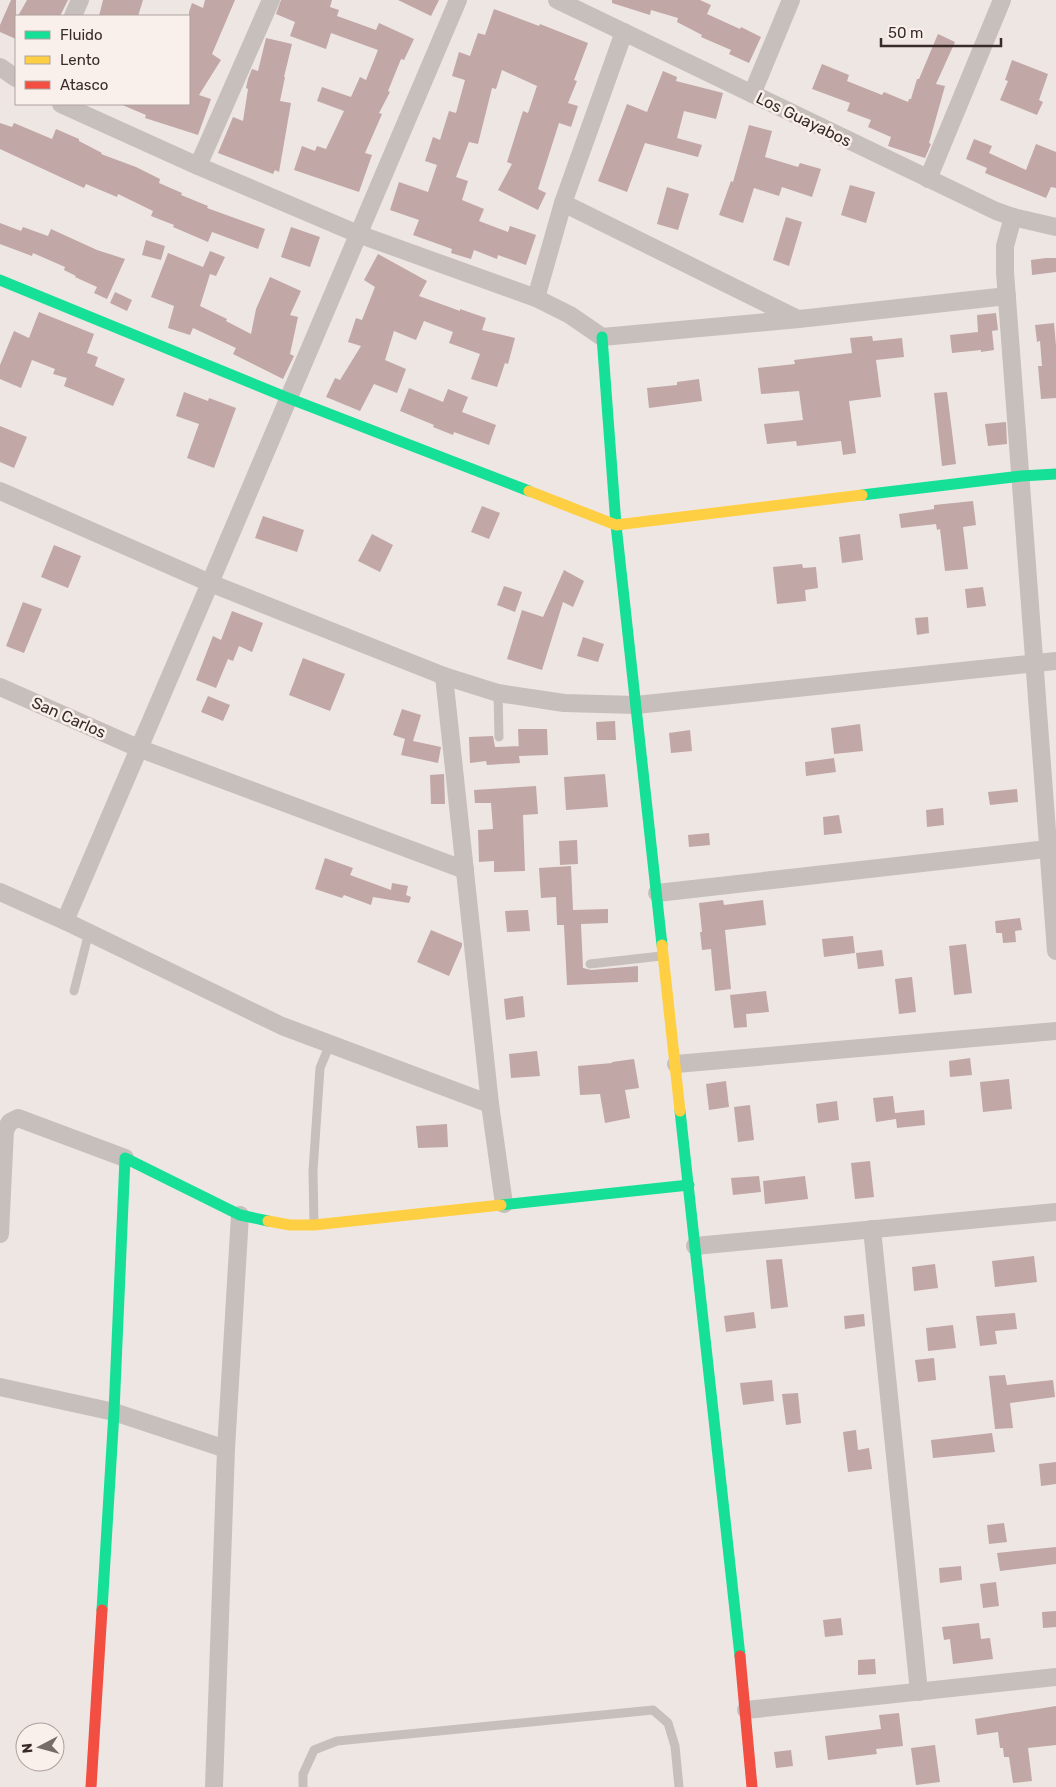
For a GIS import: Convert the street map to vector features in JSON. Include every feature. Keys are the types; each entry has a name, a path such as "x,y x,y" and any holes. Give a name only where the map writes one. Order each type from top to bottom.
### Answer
{"street":[{"path":"73,15 80,0"},
{"path":"198,166 271,0"},
{"path":"65,921 458,0"},
{"name":"Los Guayabos","path":"556,0 996,211 1014,218 1056,227"},
{"path":"752,94 791,0"},
{"path":"928,179 1002,0"},
{"path":"536,298 563,203 624,32"},
{"path":"0,67 15,77"},
{"path":"63,105 198,166 358,234 536,298 570,315 602,337 799,319 1007,296"},
{"path":"563,203 799,319"},
{"path":"1014,218 1005,246 1007,296 1035,663 1052,848 1056,951"},
{"path":"0,280 288,398 616,525 1021,476 1056,474"},
{"path":"602,337 616,525 696,1246 746,1710 752,1787"},
{"path":"0,491 210,583 444,676 498,693 564,703 636,705 1056,661"},
{"path":"444,676 490,1104 504,1204"},
{"name":"San Carlos","path":"0,687 138,748 465,870"},
{"path":"657,892 1052,848"},
{"path":"0,892 89,932 282,1026 490,1104"},
{"path":"676,1064 1056,1031"},
{"path":"0,1234 5,1130 10,1122 18,1118 125,1158 240,1215 290,1225 314,1225 689,1185"},
{"path":"91,1787 114,1412 125,1158"},
{"path":"696,1246 1056,1212"},
{"path":"214,1787 226,1449 240,1215"},
{"path":"872,1229 919,1692"},
{"path":"0,1387 114,1412 226,1449"},
{"path":"746,1710 1056,1677"}],"lane":[{"path":"498,693 499,737"},
{"path":"74,990 89,932"},
{"path":"590,964 664,955"},
{"path":"314,1225 313,1171 320,1068 330,1044"},
{"path":"303,1787 303,1774 314,1750 337,1741 653,1710 668,1723 674,1746 679,1787"}],"building":[{"path":"11,0 16,0 15,39 0,32 0,25"},
{"path":"27,0 68,0 60,15 19,15"},
{"path":"103,0 143,0 138,15 99,15"},
{"path":"205,0 235,0 212,54 221,60 199,95 211,99 198,135 145,118 146,115 122,105 190,105 189,12 192,3 203,8"},
{"path":"281,0 332,0 330,7 339,10 337,16 376,30 379,23 414,39 404,60 401,59 388,91 390,92 379,113 382,114 365,153 372,155 359,192 294,170 302,146 315,151 317,146 326,149 344,111 317,101 322,87 351,97 360,77 366,80 378,50 331,33 326,49 290,36 295,22 276,14"},
{"path":"398,0 439,0 431,16"},
{"path":"612,0 700,0 711,5 707,14 761,37 749,63 729,54 731,50 701,37 702,35 677,22 678,18 651,10 650,15 612,3"},
{"path":"494,9 539,26 540,24 588,43 574,80 577,81 568,103 578,106 571,127 559,123 538,189 546,193 538,210 498,190 512,164 507,162 523,111 528,113 537,86 502,70 496,89 492,88 478,144 469,142 456,177 468,181 462,200 484,209 479,221 508,232 510,226 536,235 526,265 498,255 497,259 474,250 471,259 451,253 452,249 413,235 419,220 390,210 399,182 428,192 437,165 425,161 433,137 440,140 449,111 456,113 465,80 452,76 459,52 470,56 478,33 485,35"},
{"path":"938,34 955,42 936,84 945,86 929,143 931,144 925,158 888,146 891,137 868,127 871,120 847,111 850,103 812,89 822,64 849,75 847,81 882,95 884,92 908,102 911,99 917,79 919,79"},
{"path":"266,38 292,44 280,101 291,103 279,172 275,170 273,174 218,153 233,117 243,121 248,79 252,69 258,71"},
{"path":"1012,60 1048,74 1039,100 1043,102 1037,115 1000,100 1008,81 1005,80"},
{"path":"663,71 677,77 676,81 723,93 716,119 684,111 677,138 702,145 698,157 645,143 627,192 598,181 627,104 647,112"},
{"path":"0,123 12,127 14,123 52,139 56,129 79,139 79,141 101,154 136,167 160,179 159,183 182,193 181,195 208,206 207,208 265,229 258,249 212,232 208,242 151,216 153,211 118,194 117,197 86,184 84,188 0,149"},
{"path":"749,125 772,131 765,157 798,167 800,163 821,169 812,197 782,187 779,196 754,188 743,223 719,215 731,181 733,182"},
{"path":"974,139 992,146 989,153 1026,170 1036,144 1056,152 1056,188 1051,187 1046,198 985,173 987,168 966,159"},
{"path":"850,185 875,192 866,223 841,215"},
{"path":"667,187 689,194 678,230 657,224"},
{"path":"786,217 802,222 789,266 773,260"},
{"path":"0,223 21,231 23,227 48,236 51,229 97,250 125,259 107,299 94,293 97,287 75,277 64,270 65,267 33,253 32,256 0,244"},
{"path":"291,227 320,237 310,267 281,257"},
{"path":"146,240 165,246 161,260 142,255"},
{"path":"210,251 225,257 216,276 210,274 200,306 227,319 226,321 251,334 256,309 270,277 301,291 290,315 298,317 290,354 294,356 283,379 233,354 236,348 193,328 190,335 168,328 174,306 151,297 168,253 203,267"},
{"path":"378,254 427,281 419,296 486,318 482,330 515,338 508,364 505,363 497,387 471,379 480,354 449,343 453,332 424,321 416,340 394,331 385,360 406,369 397,393 374,384 360,411 326,397 335,378 340,380 361,346 348,342 356,318 362,320 375,287 364,280"},
{"path":"1056,258 1056,272 1032,275 1031,260"},
{"path":"115,292 132,300 127,311 110,303"},
{"path":"39,312 94,334 87,353 98,357 95,366 125,379 113,406 64,386 67,378 53,374 55,369 32,360 21,388 0,379 0,365 14,331 29,338"},
{"path":"996,313 998,330 992,331 994,350 952,353 950,335 978,332 977,315"},
{"path":"1054,323 1056,398 1041,399 1038,366 1042,366 1040,341 1037,342 1035,325"},
{"path":"872,336 873,341 902,338 904,357 876,360 881,397 849,401 856,453 843,455 841,441 797,446 796,441 767,444 764,424 803,420 799,391 761,394 758,368 795,364 794,360 852,353 850,338"},
{"path":"699,379 702,401 649,408 647,388 677,385 677,382"},
{"path":"409,388 443,402 448,389 468,397 462,412 496,425 489,445 454,432 453,435 400,411"},
{"path":"184,392 208,401 209,398 236,408 214,468 187,458 199,424 176,416"},
{"path":"947,392 956,464 942,466 934,393"},
{"path":"1006,422 1007,444 988,446 985,424"},
{"path":"0,426 27,437 14,468 0,462"},
{"path":"973,501 976,525 963,527 968,569 945,571 940,529 937,530 936,524 901,528 899,514 934,509 934,505"},
{"path":"482,506 500,513 489,539 471,532"},
{"path":"263,516 304,530 297,552 255,538"},
{"path":"372,534 393,545 380,572 358,561"},
{"path":"860,534 863,560 842,563 839,537"},
{"path":"54,545 81,556 68,588 41,577"},
{"path":"802,564 803,568 816,567 818,588 805,590 806,601 777,604 773,567"},
{"path":"564,570 584,581 573,607 563,602 542,670 507,659 522,610 543,617"},
{"path":"504,586 522,592 515,612 497,605"},
{"path":"983,587 986,606 967,608 965,589"},
{"path":"23,602 42,609 24,653 6,646"},
{"path":"232,611 263,623 252,652 239,646 233,661 228,659 216,688 196,680 213,636 221,640"},
{"path":"928,617 929,633 917,635 915,618"},
{"path":"583,637 604,644 598,662 577,656"},
{"path":"303,658 345,674 330,711 289,695"},
{"path":"208,696 230,705 223,721 201,712"},
{"path":"402,709 421,715 413,741 441,747 438,763 401,755 405,739 393,735"},
{"path":"615,721 616,740 597,740 596,722"},
{"path":"860,724 863,751 834,754 831,728"},
{"path":"518,729 547,729 548,755 519,756 520,763 487,765 486,761 470,763 469,737 493,736 495,747 519,746"},
{"path":"690,730 692,751 671,753 669,733"},
{"path":"834,758 836,772 806,776 805,762"},
{"path":"444,774 445,804 431,804 430,775"},
{"path":"605,774 608,807 566,810 564,777"},
{"path":"536,786 538,814 523,815 525,871 494,872 494,861 479,862 478,830 493,829 491,803 475,803 474,790"},
{"path":"1017,789 1018,802 990,805 988,792"},
{"path":"943,808 944,825 927,827 926,810"},
{"path":"839,815 842,833 824,835 823,817"},
{"path":"709,833 710,845 689,847 688,835"},
{"path":"577,840 578,864 560,865 559,841"},
{"path":"325,858 353,868 350,875 391,890 392,883 408,886 406,895 411,897 409,903 373,897 371,905 344,895 342,898 315,889"},
{"path":"571,866 573,910 608,909 608,923 581,924 583,968 591,970 638,966 638,982 567,985 564,925 557,925 556,897 541,898 539,868"},
{"path":"723,900 724,905 763,900 766,925 725,930 731,989 715,991 711,949 702,950 699,903"},
{"path":"528,910 530,931 507,932 505,911"},
{"path":"1020,918 1022,930 1015,931 1016,942 1003,943 1002,933 996,933 995,921"},
{"path":"431,930 462,943 449,976 417,962"},
{"path":"853,936 855,953 824,957 822,939"},
{"path":"966,944 972,993 954,995 949,946"},
{"path":"882,950 884,966 858,969 856,953"},
{"path":"912,977 916,1012 899,1014 895,979"},
{"path":"766,991 769,1012 746,1014 747,1027 734,1028 730,995"},
{"path":"523,996 525,1017 506,1020 504,999"},
{"path":"537,1051 540,1076 511,1078 509,1054"},
{"path":"970,1058 972,1075 950,1077 949,1061"},
{"path":"634,1059 639,1088 625,1090 630,1118 605,1123 600,1094 580,1095 578,1066"},
{"path":"1009,1079 1012,1109 983,1112 980,1082"},
{"path":"726,1081 729,1107 709,1110 706,1084"},
{"path":"893,1096 895,1113 924,1110 925,1125 897,1128 896,1119 876,1122 873,1098"},
{"path":"837,1101 839,1120 818,1123 816,1104"},
{"path":"750,1105 754,1140 738,1142 734,1107"},
{"path":"447,1124 448,1147 418,1148 416,1126"},
{"path":"870,1161 874,1197 855,1199 851,1163"},
{"path":"759,1176 761,1192 733,1195 731,1178"},
{"path":"805,1176 808,1199 765,1204 763,1181"},
{"path":"1034,1256 1037,1282 995,1287 992,1261"},
{"path":"782,1259 788,1307 771,1309 766,1260"},
{"path":"935,1264 938,1288 914,1291 912,1267"},
{"path":"754,1312 756,1328 726,1332 724,1316"},
{"path":"1015,1313 1017,1329 995,1331 997,1344 980,1346 976,1316"},
{"path":"864,1314 865,1326 845,1329 844,1316"},
{"path":"953,1325 956,1348 928,1351 926,1328"},
{"path":"934,1358 936,1380 918,1382 915,1360"},
{"path":"1005,1375 1007,1385 1053,1380 1055,1397 1010,1403 1013,1428 995,1429 989,1376"},
{"path":"772,1380 774,1401 743,1405 740,1383"},
{"path":"798,1393 801,1423 786,1425 782,1394"},
{"path":"856,1430 858,1450 869,1448 872,1469 848,1472 843,1432"},
{"path":"992,1433 995,1452 933,1458 931,1440"},
{"path":"1056,1462 1056,1484 1041,1486 1039,1464"},
{"path":"1004,1523 1007,1542 989,1544 987,1525"},
{"path":"1056,1547 1056,1564 1000,1571 997,1553"},
{"path":"961,1566 962,1580 940,1583 939,1568"},
{"path":"996,1582 999,1606 983,1608 980,1584"},
{"path":"1056,1611 1056,1627 1043,1628 1042,1612"},
{"path":"841,1618 843,1635 825,1637 823,1620"},
{"path":"979,1623 981,1639 990,1638 993,1659 953,1664 950,1639 944,1640 942,1627"},
{"path":"875,1659 876,1674 858,1675 858,1660"},
{"path":"1056,1706 1056,1745 1028,1748 1032,1781 1013,1783 1009,1757 1004,1757 1003,1748 1000,1748 998,1732 977,1735 975,1719"},
{"path":"899,1713 903,1746 876,1749 877,1754 828,1760 825,1736 881,1729 879,1715"},
{"path":"935,1745 940,1782 916,1785 911,1748"},
{"path":"791,1750 793,1766 776,1768 774,1752"}],"traffic: fast":[{"path":"0,280 288,398 529,491"},
{"path":"602,337 616,525 662,945"},
{"path":"862,495 1021,476 1056,474"},
{"path":"680,1111 740,1656"},
{"path":"102,1610 114,1412 125,1158 240,1215 268,1221"},
{"path":"501,1205 689,1185"}],"traffic: slow":[{"path":"529,491 616,525 862,495"},
{"path":"662,945 680,1111"},
{"path":"268,1221 290,1225 314,1225 501,1205"}],"traffic: jam":[{"path":"91,1787 102,1610"},
{"path":"740,1656 752,1787"}]}
